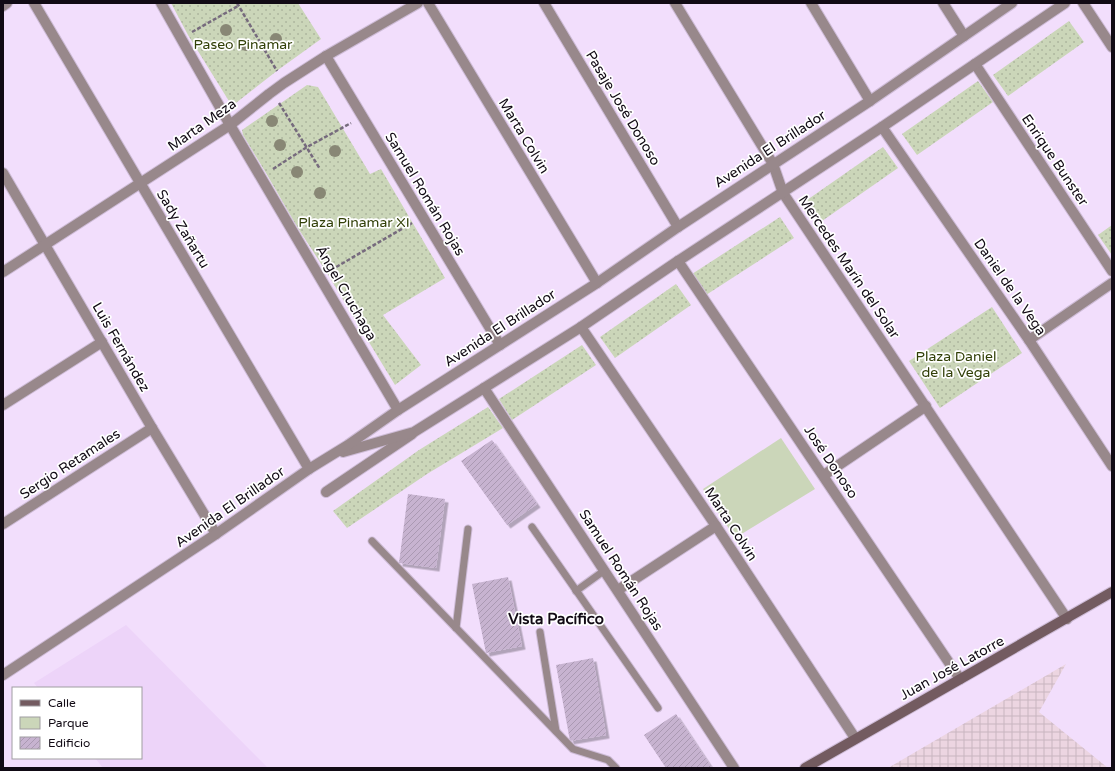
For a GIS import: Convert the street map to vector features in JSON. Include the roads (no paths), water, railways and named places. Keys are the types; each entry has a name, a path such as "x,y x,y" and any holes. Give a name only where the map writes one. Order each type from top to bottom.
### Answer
{"main road":[{"name":"Juan José Latorre","path":"805,768 1112,592"}],"street":[{"path":"3,6 7,3"},
{"name":"Sady Zañartu","path":"34,3 309,469"},
{"name":"Ángel Cruchaga","path":"161,3 230,124 398,410"},
{"name":"Marta Meza","path":"3,272 230,124 284,83 326,56 418,3"},
{"name":"Marta Colvin","path":"428,3 597,283"},
{"name":"Pasaje José Donoso","path":"544,3 678,227"},
{"name":"Mercedes Marín del Solar","path":"675,3 773,164 783,193 1067,619"},
{"path":"811,3 870,101"},
{"path":"943,3 964,36"},
{"name":"Avenida El Brillador","path":"4,672 216,534 309,469 348,445 398,410 597,283 678,227 870,101 1012,3"},
{"path":"326,492 414,432 581,327 678,261 882,127 1065,3"},
{"path":"1082,3 1112,47"},
{"name":"Samuel Román Rojas","path":"326,56 500,345"},
{"name":"Enrique Bunster","path":"975,64 1112,271"},
{"name":"Daniel de la Vega","path":"882,127 1030,340 1112,466"},
{"name":"Luis Fernández","path":"3,173 152,428 216,534"},
{"name":"José Donoso","path":"678,261 824,475 960,679"},
{"path":"1030,340 1112,283"},
{"name":"Marta Colvin","path":"581,327 716,526 855,738"},
{"path":"3,405 102,342"},
{"name":"Samuel Román Rojas","path":"484,388 734,768"},
{"path":"824,475 926,406"},
{"name":"Sergio Retamales","path":"3,524 152,428"},
{"path":"327,457 414,432"},
{"path":"618,590 716,526"}],"lane":[{"path":"532,527 658,708"},
{"path":"456,628 468,529"},
{"path":"372,540 573,749 608,760 616,768"},
{"path":"576,591 605,570"},
{"path":"540,632 556,731"}],"district":[{"name":"Vista Pacífico","path":"556,619"}],"park label":[{"name":"Paseo Pinamar","path":"243,44"},
{"name":"Plaza Pinamar XI","path":"354,222"},
{"name":"Plaza Daniel de la Vega","path":"956,364"}]}
